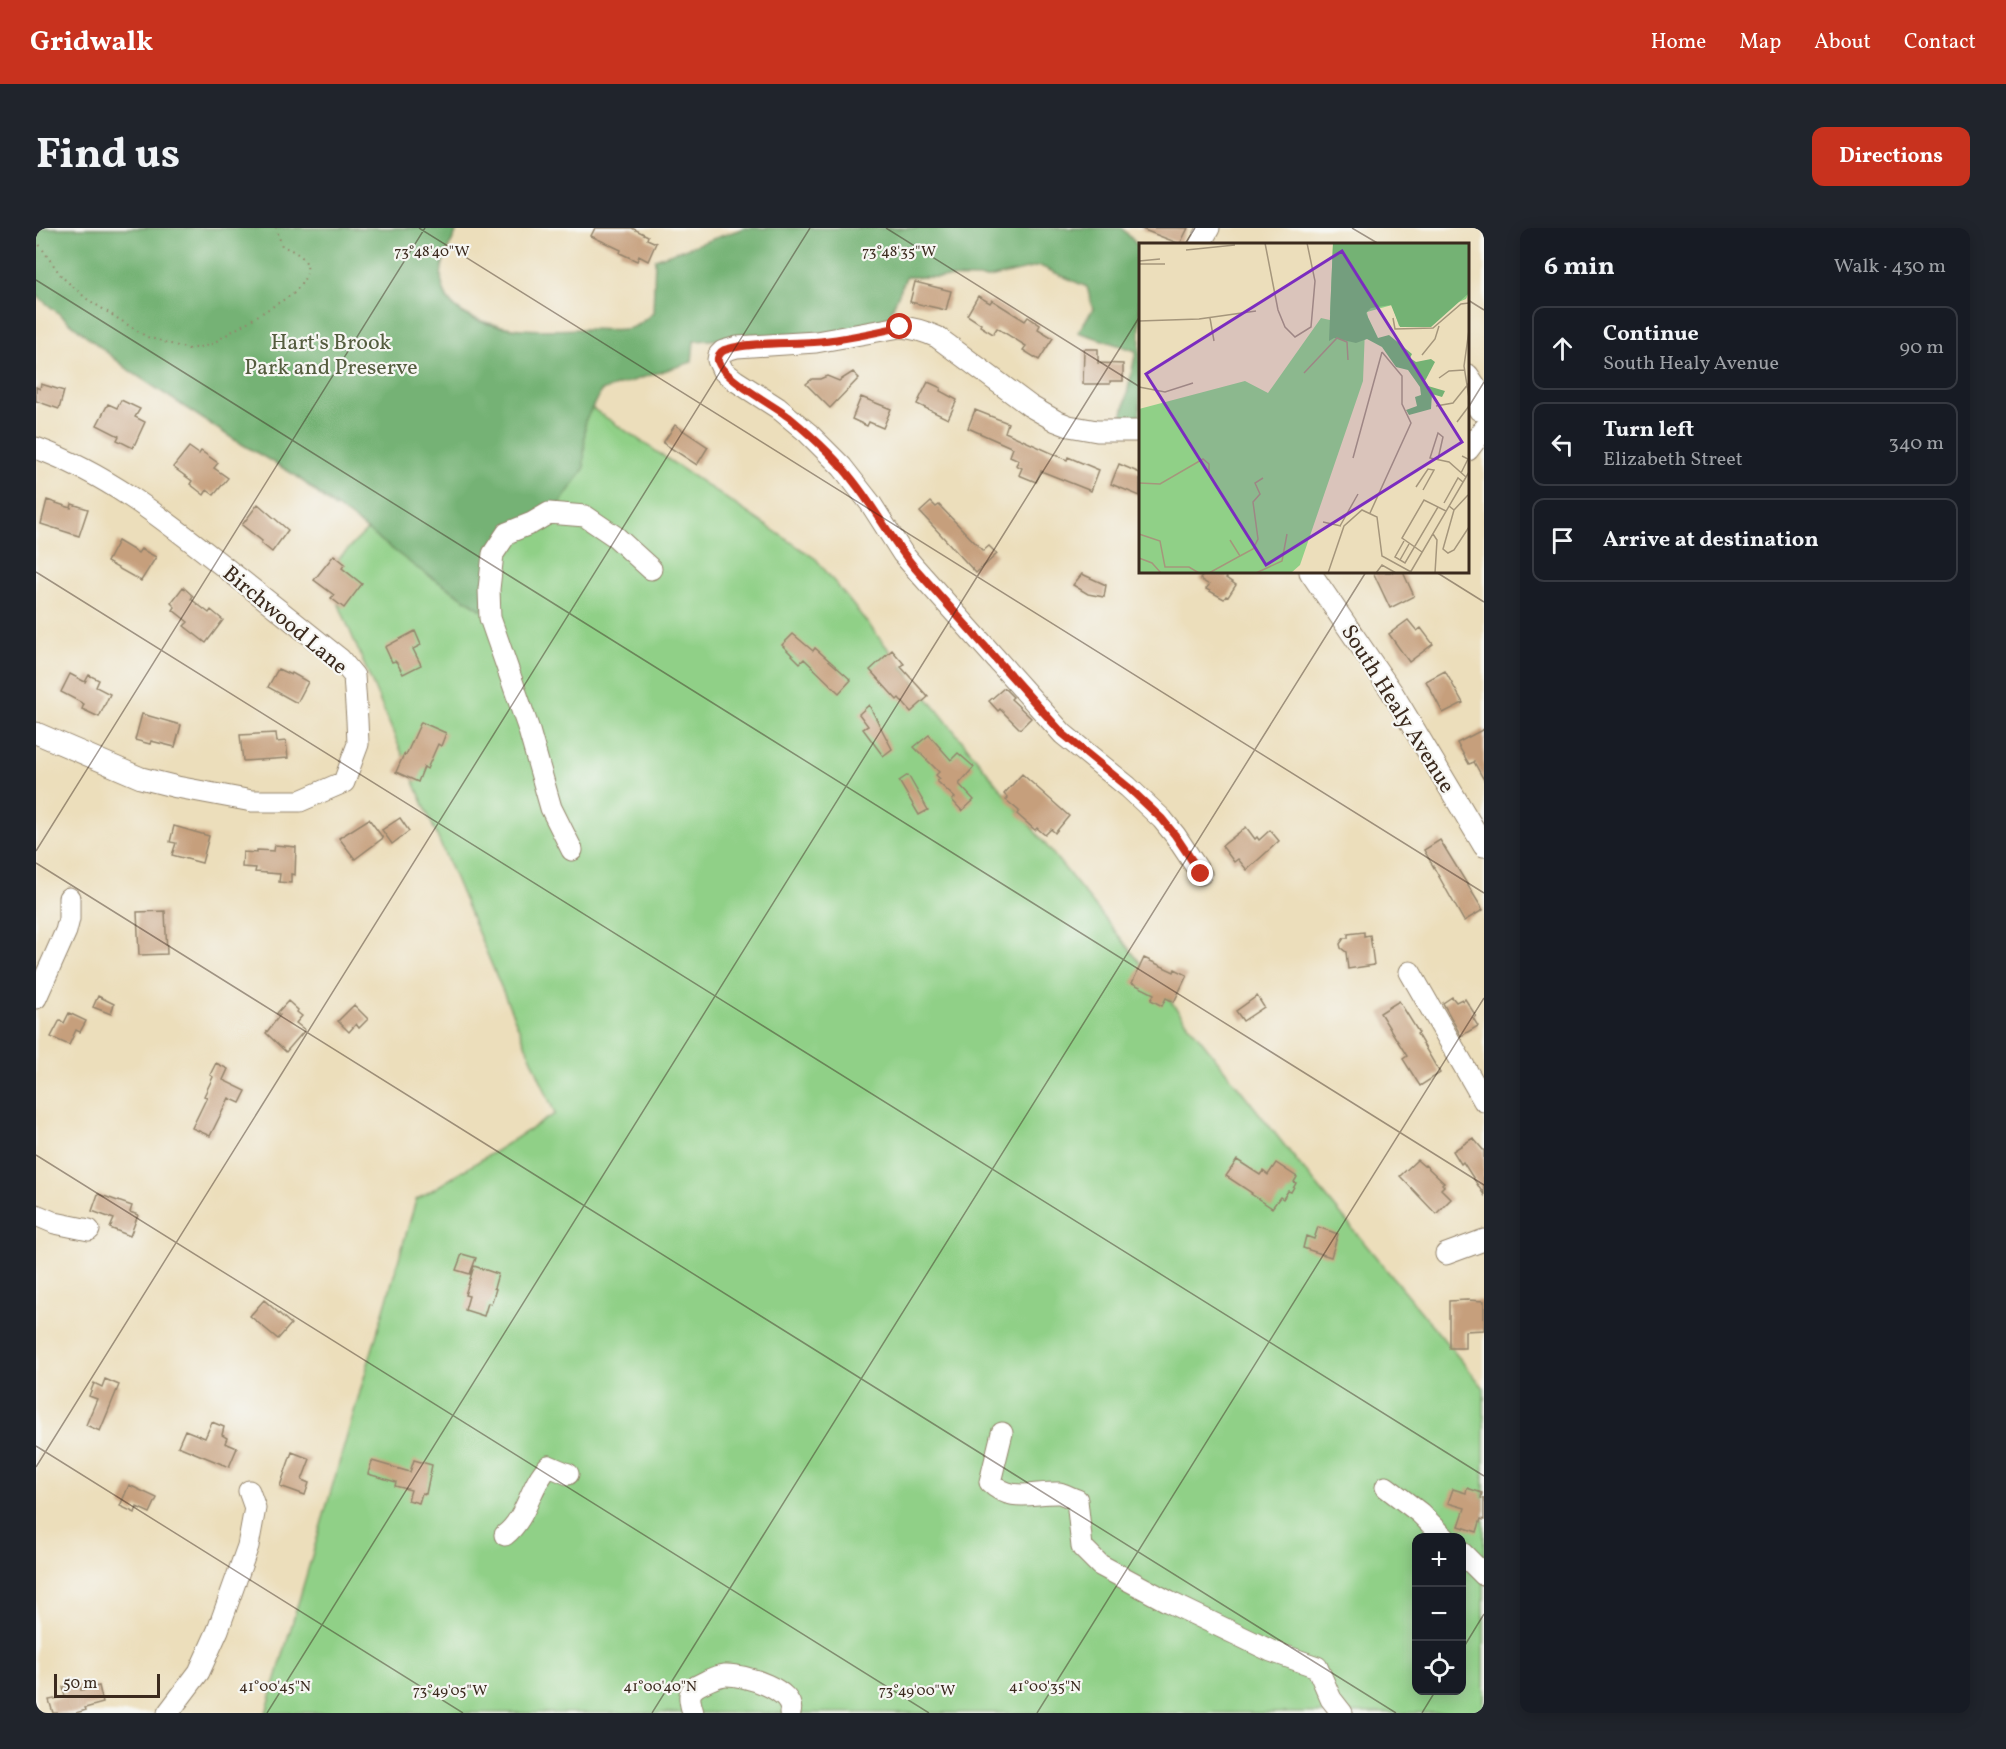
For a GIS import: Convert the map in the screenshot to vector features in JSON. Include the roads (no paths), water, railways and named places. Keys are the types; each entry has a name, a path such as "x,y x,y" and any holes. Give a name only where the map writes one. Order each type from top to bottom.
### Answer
{"street":[{"path":"1201,243 1209,228"},
{"path":"1139,431 1097,431 1075,428 1056,421 1030,406 946,343 921,329 900,327 816,342 737,347 723,351 719,355 719,366 723,370 778,408 842,467 871,504 903,554 915,568 1063,734 1128,787 1162,819 1201,874"},
{"path":"1469,378 1479,390 1479,414 1469,444"},
{"name":"Birchwood Lane","path":"36,448 61,457 105,479 166,521 340,659 354,676 358,744 344,782 300,801 252,801 141,778 36,733"},
{"path":"572,850 551,808 528,727 490,618 489,589 493,554 507,533 549,513 585,516 616,537 651,568"},
{"name":"South Healy Avenue","path":"1311,573 1392,692 1484,846"},
{"path":"36,998 66,931 69,919 69,898"},
{"path":"1410,972 1484,1101"},
{"path":"36,1215 55,1223 89,1230"},
{"path":"1446,1254 1484,1240"},
{"path":"1002,1433 990,1482 999,1491 1020,1496 1060,1493 1077,1500 1082,1547 1100,1565 1169,1602 1271,1651 1317,1667 1332,1699 1342,1713"},
{"path":"505,1535 514,1528 523,1514 539,1476 549,1466 568,1474"},
{"path":"1386,1487 1420,1513 1440,1533"},
{"path":"168,1713 200,1672 218,1630 248,1546 255,1508 249,1491"},
{"path":"1466,1558 1484,1575"},
{"path":"693,1713 690,1695 694,1688 717,1677 727,1675 759,1682 777,1690 788,1698 790,1713"}],"park label":[{"name":"Hart's Brook Park and Preserve","path":"331,354"}]}
